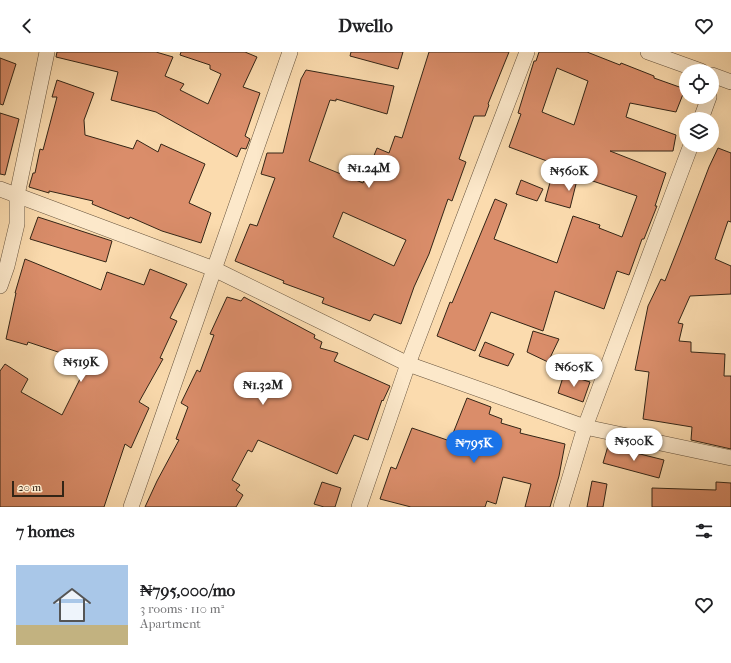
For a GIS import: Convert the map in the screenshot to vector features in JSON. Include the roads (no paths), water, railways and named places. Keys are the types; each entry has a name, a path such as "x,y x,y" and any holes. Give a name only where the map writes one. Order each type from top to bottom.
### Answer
{"street":[{"path":"0,286 7,266 17,224 17,195 47,52"},
{"path":"132,507 290,52"},
{"path":"359,507 408,364 527,52"},
{"path":"648,52 681,64"},
{"path":"561,507 585,427 688,152"},
{"path":"0,189 214,269 408,364 585,427 731,458"}]}
